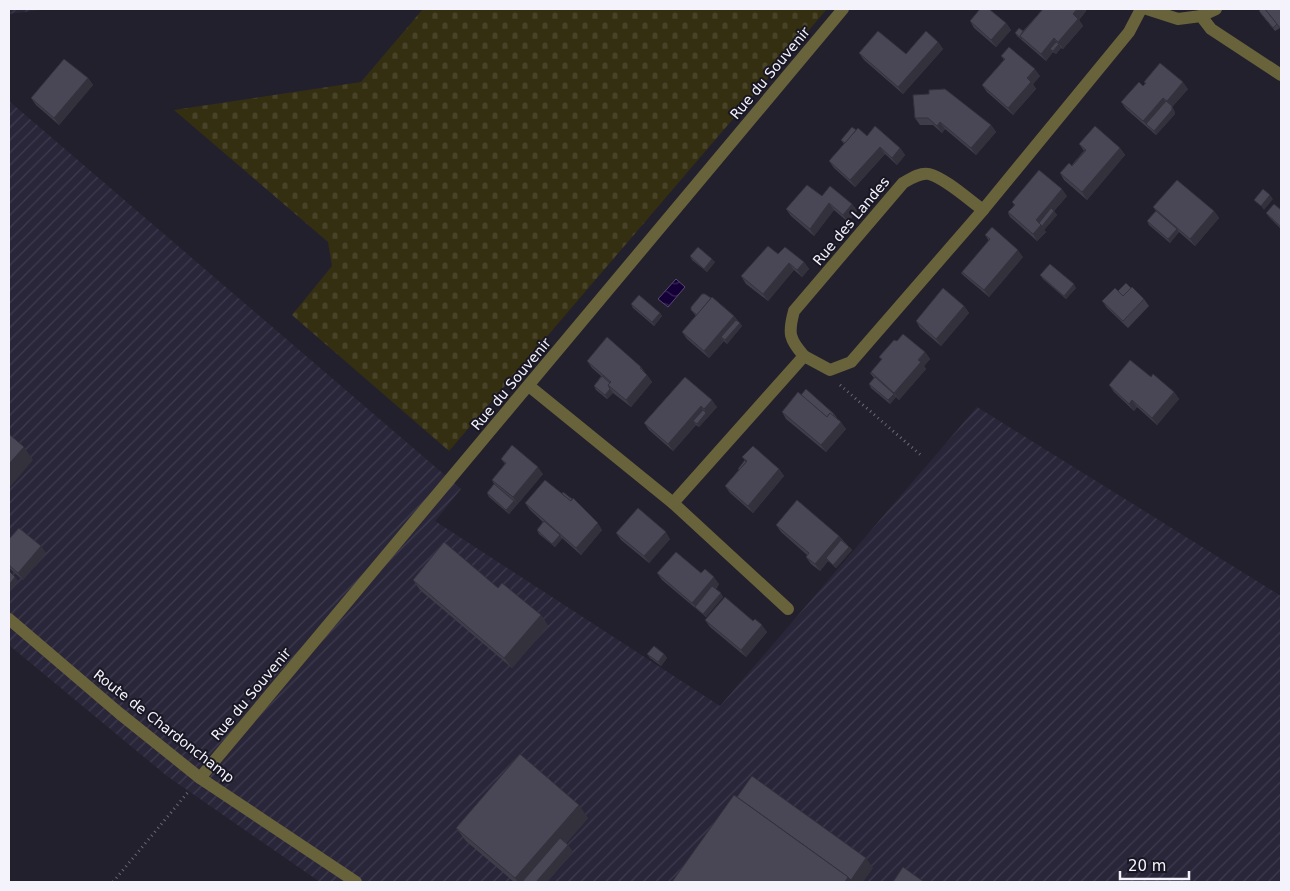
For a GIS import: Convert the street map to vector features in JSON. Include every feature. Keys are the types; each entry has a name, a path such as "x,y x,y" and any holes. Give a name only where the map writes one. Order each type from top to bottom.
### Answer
{"street":[{"name":"Rue du Souvenir","path":"200,778 843,9"},
{"path":"830,370 851,362 983,210 1129,32 1142,9"},
{"path":"1147,9 1178,19 1201,16 1216,9"},
{"path":"1201,16 1211,29 1281,75"},
{"name":"Rue des Landes","path":"830,370 804,356 793,344 789,328 794,311 903,183 915,176 928,174 948,184 983,210"},
{"path":"673,503 804,356"},
{"path":"529,386 673,503 788,609"},
{"name":"Route de Chardonchamp","path":"9,619 200,778 356,882"}],"path":[{"path":"830,370 842,388 923,457"},
{"path":"113,882 200,778"}],"shaded area":[{"path":"9,9 47,9 9,14"},
{"path":"9,101 461,489 435,521 720,706 977,407 1281,596 1281,882 320,882 167,776 9,645"}],"green space":[{"path":"423,9 827,9 449,451 292,315 332,266 328,242 174,110 361,82"}],"water":[{"path":"676,279 685,287 668,307 658,299"}],"building":[{"path":"980,9 989,9 1006,23 991,40 970,21"},
{"path":"1043,9 1077,9 1073,14 1078,19 1058,42 1054,38 1041,54 1020,36"},
{"path":"1265,9 1277,24 1273,28 1259,11"},
{"path":"1265,9 1281,9 1281,29"},
{"path":"1019,28 1023,31 1020,36 1022,39 1015,33"},
{"path":"878,31 906,54 926,31 938,42 898,87 859,53"},
{"path":"1056,42 1059,44 1053,51 1050,49"},
{"path":"1009,47 1035,69 1027,78 1031,82 1008,108 982,85 1005,59 1001,56"},
{"path":"64,59 88,78 54,118 31,98"},
{"path":"1160,63 1183,82 1167,101 1163,98 1143,121 1121,102 1139,82 1143,86 1146,83 1144,82"},
{"path":"945,89 991,125 971,148 940,122 937,126 928,118 915,118 913,95 929,94 929,90"},
{"path":"1166,101 1172,106 1172,110 1154,131 1146,124"},
{"path":"875,126 900,148 892,158 880,147 850,180 829,161 858,128 867,136"},
{"path":"1095,126 1120,148 1082,192 1060,173 1069,163 1072,166 1086,150 1079,144"},
{"path":"852,127 856,130 845,143 841,140"},
{"path":"1039,170 1062,189 1036,220 1041,225 1033,234 1008,212 1015,205 1012,202"},
{"path":"1177,180 1214,211 1190,239 1153,207"},
{"path":"807,185 822,196 830,186 852,204 843,215 829,203 810,229 786,209"},
{"path":"1263,189 1270,195 1261,206 1254,200"},
{"path":"1274,204 1281,210 1280,226 1266,213"},
{"path":"1051,208 1054,211 1042,226 1039,223"},
{"path":"1156,211 1177,229 1168,239 1147,221"},
{"path":"992,227 1018,250 984,290 962,272 990,239 985,235"},
{"path":"768,246 778,254 785,247 804,262 797,270 789,263 763,294 741,276"},
{"path":"698,247 712,259 704,269 690,256"},
{"path":"1050,264 1074,284 1064,296 1040,275"},
{"path":"1126,283 1131,288 1123,296 1118,291"},
{"path":"1132,287 1144,299 1123,321 1102,301 1115,288 1123,296"},
{"path":"943,288 964,306 936,339 916,321"},
{"path":"702,294 711,298 697,315 691,310 691,307"},
{"path":"639,295 660,313 652,322 631,304"},
{"path":"712,297 734,316 704,351 682,332"},
{"path":"736,320 740,323 725,340 721,337"},
{"path":"903,334 925,352 918,360 921,362 894,393 871,372 882,359 879,357 894,340 897,341"},
{"path":"607,337 641,367 647,375 626,400 608,385 611,382 587,361"},
{"path":"1130,360 1151,377 1153,374 1174,392 1152,418 1132,400 1129,404 1109,385"},
{"path":"602,376 610,383 608,385 610,389 605,395 594,386"},
{"path":"685,377 712,400 704,409 701,406 668,444 644,423"},
{"path":"875,377 894,394 888,400 869,384"},
{"path":"806,389 834,414 833,416 830,413 827,417 801,395"},
{"path":"798,392 827,417 830,413 841,422 821,445 782,412"},
{"path":"703,410 706,413 697,424 693,421"},
{"path":"9,434 24,447 9,464"},
{"path":"512,445 538,467 513,497 492,480 506,463 501,459"},
{"path":"753,446 779,469 748,506 725,486 747,461 742,457"},
{"path":"745,460 746,462 739,470 738,469"},
{"path":"545,480 571,501 573,498 598,523 576,548 525,503"},
{"path":"494,484 514,501 506,510 487,493"},
{"path":"563,492 572,499 571,501 562,494"},
{"path":"797,500 839,536 815,564 806,557 809,553 776,525"},
{"path":"638,508 666,532 644,556 616,533"},
{"path":"544,521 560,535 552,544 537,530"},
{"path":"19,528 41,546 18,573 9,565 9,539"},
{"path":"841,540 849,547 833,565 826,558"},
{"path":"444,542 498,588 502,583 541,615 504,658 413,580"},
{"path":"676,552 701,573 705,569 714,577 692,603 657,573"},
{"path":"9,571 15,577 9,585"},
{"path":"712,586 721,593 703,614 695,607"},
{"path":"725,597 753,621 755,619 762,625 741,650 705,620"},
{"path":"654,646 664,654 658,662 647,654"},
{"path":"520,754 579,805 515,878 456,828"},
{"path":"752,776 866,858 851,880 737,797"},
{"path":"734,795 848,877 845,882 672,882"},
{"path":"560,838 568,845 536,882 522,882"},
{"path":"903,867 924,882 893,882"}]}
